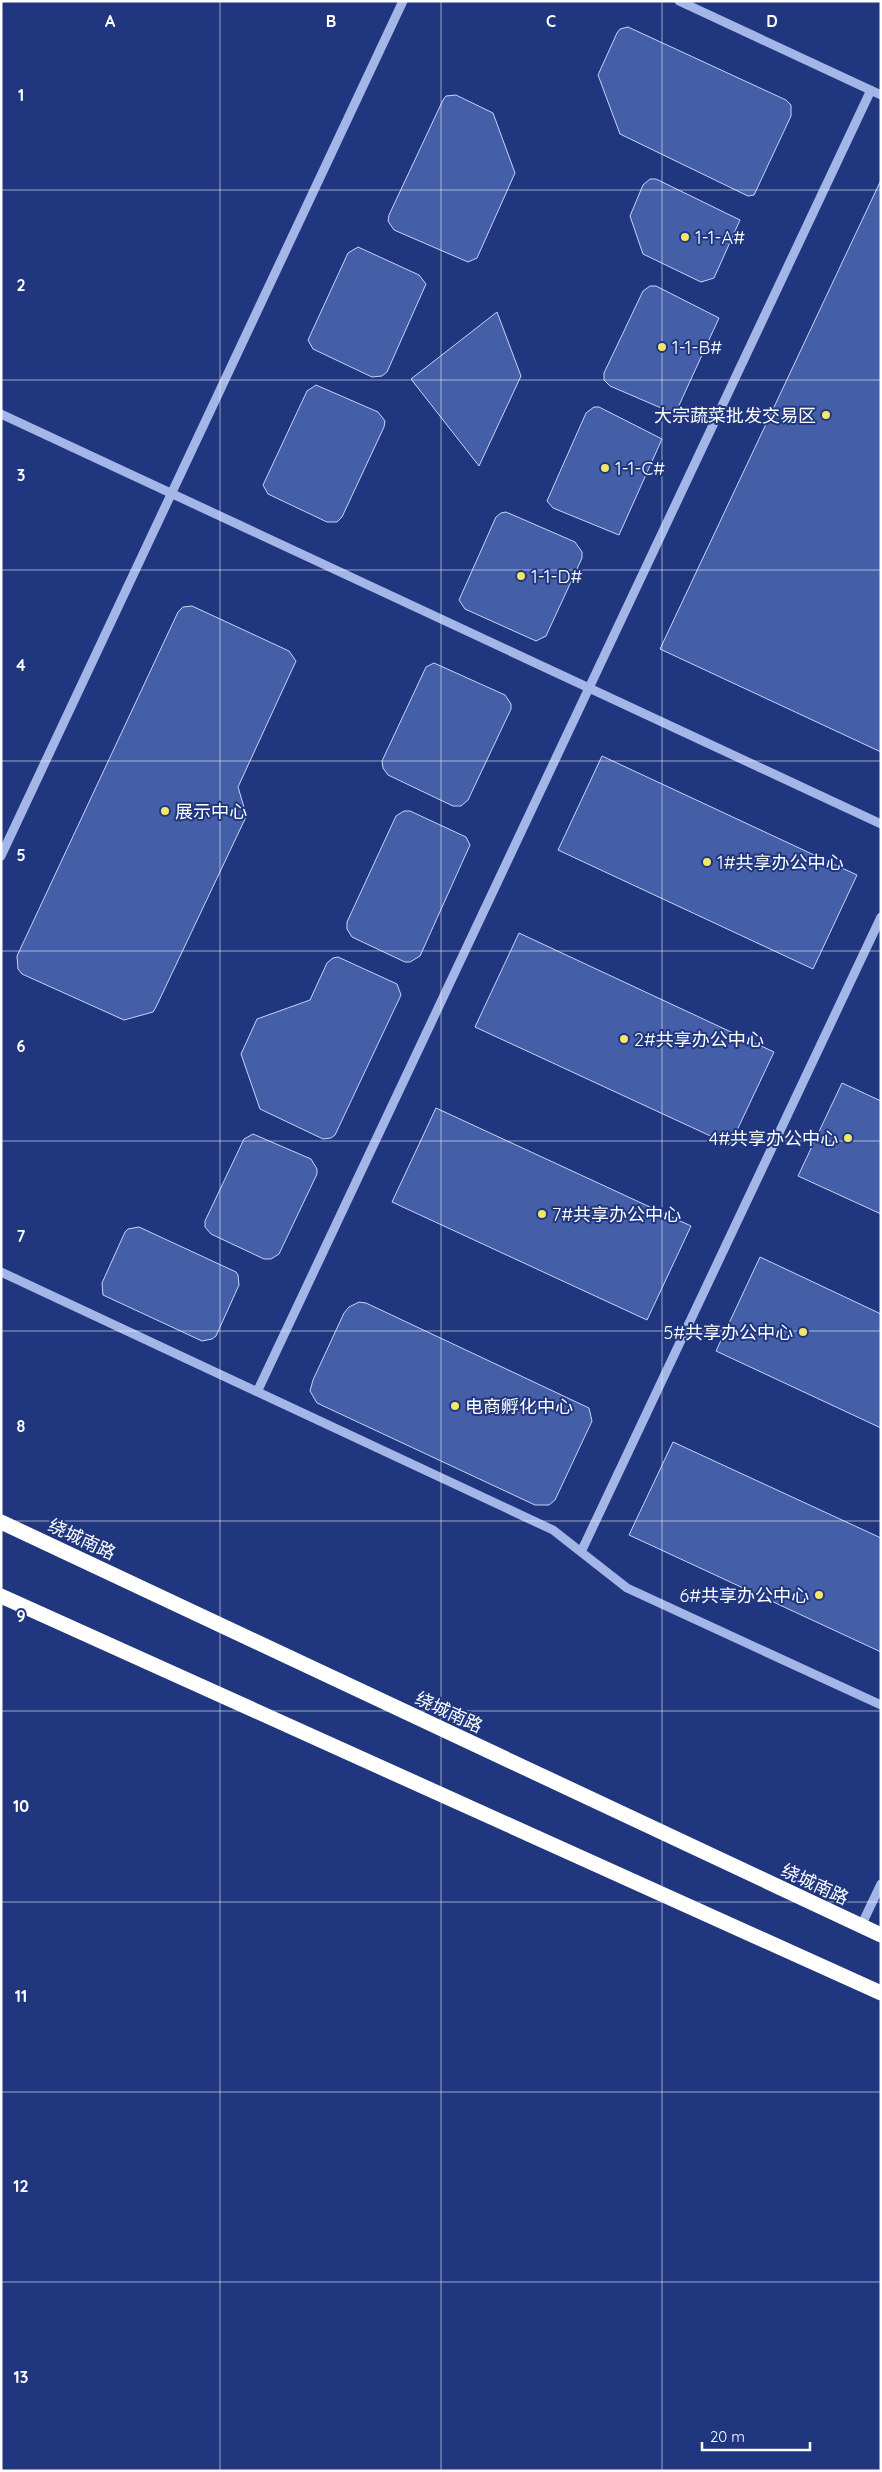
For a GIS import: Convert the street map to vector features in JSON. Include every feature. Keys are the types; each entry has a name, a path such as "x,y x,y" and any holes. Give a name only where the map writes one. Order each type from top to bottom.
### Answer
{"highway":[{"name":"绕城南路","path":"1,1522 881,1935"},
{"path":"1,1596 881,1993"}],"lane":[{"path":"1,856 403,1"},
{"path":"679,1 881,95"},
{"path":"257,1392 871,90"},
{"path":"1,414 881,824"},
{"path":"581,1552 881,917"},
{"path":"1,1272 553,1530 627,1588 881,1704"},
{"path":"861,1926 881,1884"}],"building":[{"path":"628,27 786,100 791,105 791,116 754,195 748,196 620,134 598,75 617,33 620,29"},
{"path":"456,95 493,113 515,173 477,258 468,262 394,230 388,221 389,215 443,100 446,96"},
{"name":"1-1-A#","path":"650,179 656,179 740,220 714,278 701,282 643,254 630,216 643,185"},
{"name":"大宗蔬菜批发交易区","path":"881,180 881,752 660,649"},
{"path":"358,247 419,275 426,284 387,372 382,376 372,377 313,349 308,340 348,253"},
{"name":"1-1-B#","path":"650,286 656,286 719,318 675,414 610,386 604,380 604,373 643,291"},
{"path":"497,312 521,376 479,466 411,379"},
{"path":"316,385 378,412 385,421 384,427 342,517 337,522 327,522 268,494 263,485 307,391"},
{"name":"1-1-C#","path":"594,407 599,407 662,439 619,535 553,508 547,501 586,413"},
{"name":"1-1-D#","path":"506,512 575,542 582,552 582,558 546,636 536,641 465,609 459,600 496,517"},
{"name":"展示中心","path":"192,606 289,651 296,661 238,787 246,814 245,819 156,1007 153,1012 124,1020 22,974 18,969 17,956 178,612 183,607"},
{"path":"434,663 505,695 511,704 511,709 468,800 461,806 453,806 388,775 383,768 382,761 426,667"},
{"name":"1#共享办公中心","path":"602,756 857,875 813,969 558,850"},
{"path":"404,811 410,811 466,837 470,845 420,956 410,962 405,962 352,937 347,929 347,922 396,816"},
{"name":"2#共享办公中心","path":"519,933 774,1052 730,1145 475,1027"},
{"path":"338,957 397,984 401,995 335,1135 331,1138 323,1139 260,1109 241,1054 257,1019 310,1000 327,963 333,958"},
{"name":"4#共享办公中心","path":"842,1083 881,1101 881,1214 798,1176"},
{"name":"7#共享办公中心","path":"436,1108 691,1226 647,1320 392,1202"},
{"path":"253,1134 311,1159 317,1169 317,1174 279,1254 271,1259 264,1259 211,1234 205,1227 205,1221 244,1139"},
{"path":"139,1227 236,1272 238,1275 239,1285 216,1336 212,1339 202,1341 103,1295 102,1283 125,1232 128,1229"},
{"name":"5#共享办公中心","path":"760,1257 881,1314 881,1428 716,1351"},
{"name":"电商孵化中心","path":"359,1302 366,1303 589,1408 592,1421 555,1500 549,1505 535,1505 317,1403 310,1391 313,1380 344,1313 349,1307"},
{"name":"6#共享办公中心","path":"673,1442 881,1538 881,1652 629,1535"}],"place":[{"name":"1-1-A#","path":"685,237"},
{"name":"1-1-B#","path":"662,347"},
{"name":"大宗蔬菜批发交易区","path":"826,415"},
{"name":"1-1-C#","path":"605,468"},
{"name":"1-1-D#","path":"521,576"},
{"name":"展示中心","path":"165,811"},
{"name":"1#共享办公中心","path":"707,862"},
{"name":"2#共享办公中心","path":"624,1039"},
{"name":"4#共享办公中心","path":"848,1138"},
{"name":"7#共享办公中心","path":"542,1214"},
{"name":"5#共享办公中心","path":"803,1332"},
{"name":"电商孵化中心","path":"455,1406"},
{"name":"6#共享办公中心","path":"819,1595"}]}
